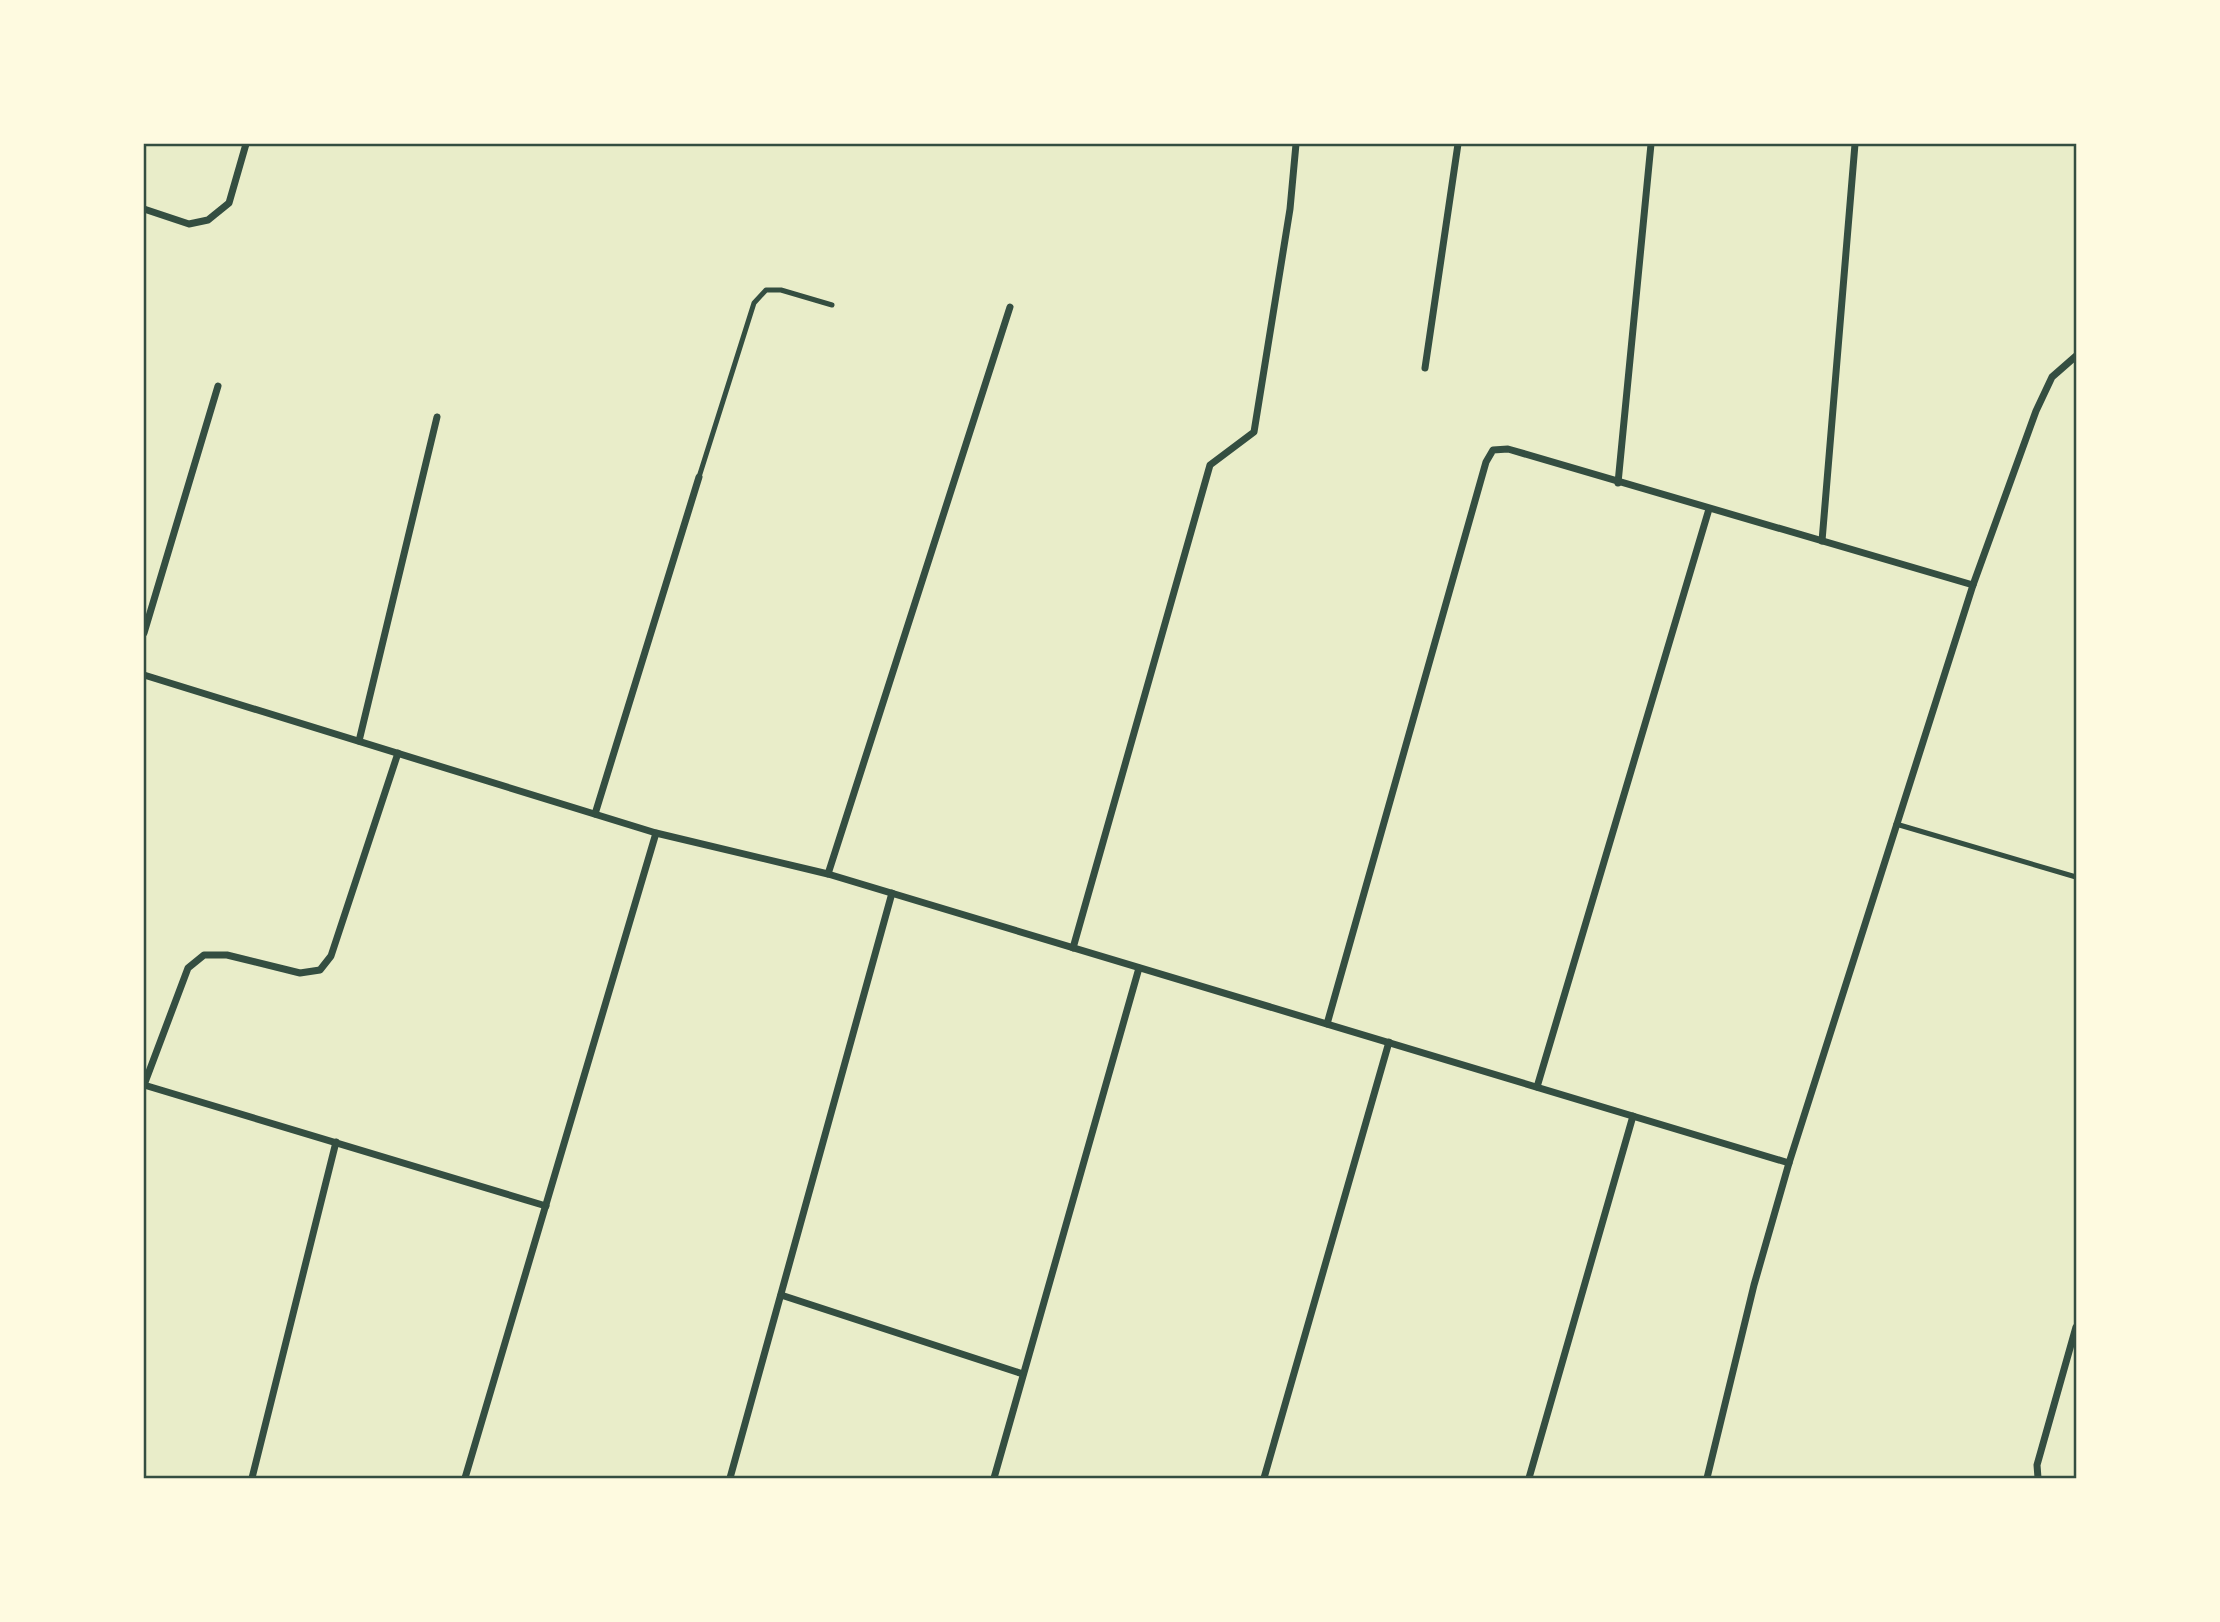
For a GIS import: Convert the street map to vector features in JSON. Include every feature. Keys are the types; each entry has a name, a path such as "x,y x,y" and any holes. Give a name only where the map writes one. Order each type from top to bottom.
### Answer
{"street":[{"path":"144,209 189,224 208,220 229,203 246,144"},
{"path":"1073,948 1210,465 1254,432 1290,209 1296,144"},
{"path":"1425,368 1458,144"},
{"path":"1618,483 1651,144"},
{"path":"1822,541 1855,144"},
{"path":"828,874 1010,307"},
{"path":"1707,1479 1754,1285 1789,1163 1973,585 2036,411 2052,377 2077,356"},
{"path":"144,633 218,386"},
{"path":"359,741 437,417"},
{"path":"1327,1024 1486,462 1493,450 1508,449 1973,585"},
{"path":"595,814 699,477"},
{"path":"1537,1087 1709,509"},
{"path":"144,675 656,833 828,874 1789,1163"},
{"path":"398,753 331,956 320,970 300,973 226,955 204,955 188,968 144,1085 546,1206"},
{"path":"465,1479 656,833"},
{"path":"731,1478 892,893"},
{"path":"994,1479 1139,968"},
{"path":"1264,1479 1389,1042"},
{"path":"1529,1479 1633,1116"},
{"path":"252,1479 336,1142"},
{"path":"781,1295 1023,1374"},
{"path":"2038,1479 2037,1465 2077,1327"}],"lane":[{"path":"699,477 754,303 766,290 781,290 832,305"},
{"path":"1896,824 2077,877"}]}
